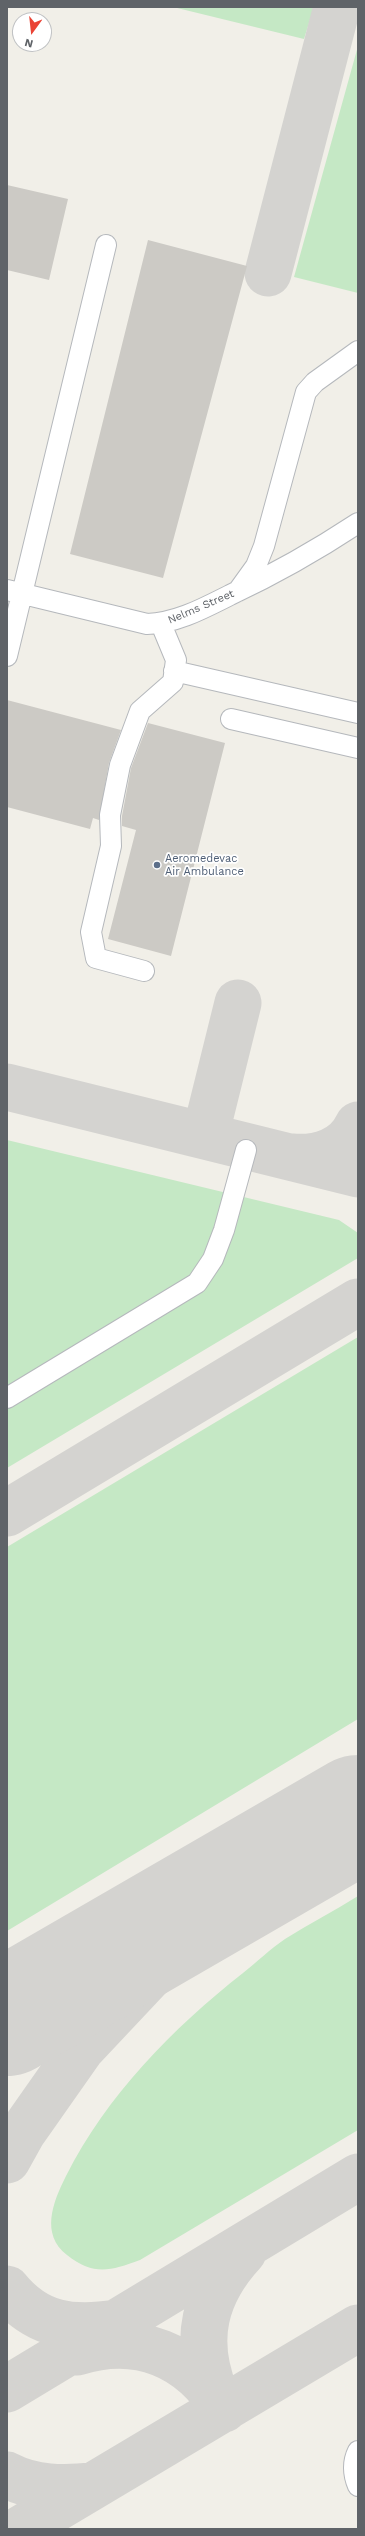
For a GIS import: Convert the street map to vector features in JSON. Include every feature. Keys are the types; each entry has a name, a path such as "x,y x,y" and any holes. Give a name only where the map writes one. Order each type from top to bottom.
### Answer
{"lane":[{"path":"7,656 14,592 106,245"},
{"path":"237,592 256,566 264,546 306,392 314,382 358,351"},
{"name":"Nelms Street","path":"14,592 147,624 161,624 183,617 290,565 358,523"},
{"path":"144,971 96,958 92,932 111,846 110,815 120,765 140,712 173,682 176,660 161,624"},
{"path":"174,671 358,713"},
{"path":"231,719 358,748"},
{"path":"7,1398 197,1283 213,1259 224,1230 246,1150"},
{"path":"358,2451 354,2462 354,2473 358,2486"}],"green space":[{"path":"173,7 314,7 304,39"},
{"path":"358,46 358,293 294,277"},
{"path":"7,1140 339,1220 358,1233 358,1258 7,1468"},
{"path":"358,1337 358,1719 7,1931 7,1547"},
{"path":"358,1896 358,2130 140,2260 120,2267 102,2270 86,2266 67,2255 59,2247 51,2228 53,2207 66,2176 82,2146 121,2091 143,2065 191,2017 269,1951 285,1939"}],"building":[{"path":"7,185 68,199 49,280 7,270"},
{"path":"148,240 247,266 163,578 70,554"},
{"path":"7,700 121,730 109,763 99,820 93,818 90,829 7,807"},
{"path":"148,723 225,743 171,956 108,939 136,830 122,826 122,816 131,768"}],"taxiway":[{"path":"268,273 337,7"},
{"path":"205,1136 238,1003"},
{"path":"7,1087 358,1174"},
{"path":"292,1157 321,1155 330,1152 346,1141 353,1134 358,1125"},
{"path":"7,1513 358,1302"},
{"path":"7,2160 22,2133 81,2049 160,1965 315,1841"},
{"path":"7,2389 358,2177"},
{"path":"215,2394 208,2374 205,2355 204,2336 206,2318 211,2301 219,2284 243,2252"},
{"path":"7,2289 18,2301 43,2318 70,2325 85,2326 117,2323"},
{"path":"21,2529 358,2328"},
{"path":"77,2352 99,2347 121,2345 142,2347 161,2353 179,2362 196,2375 211,2390 224,2409"},
{"path":"7,2475 17,2480 49,2487 71,2488 93,2486"}],"runway":[{"path":"7,2017 358,1814"}],"place":[{"name":"Aeromedevac Air Ambulance","path":"157,865"}]}
